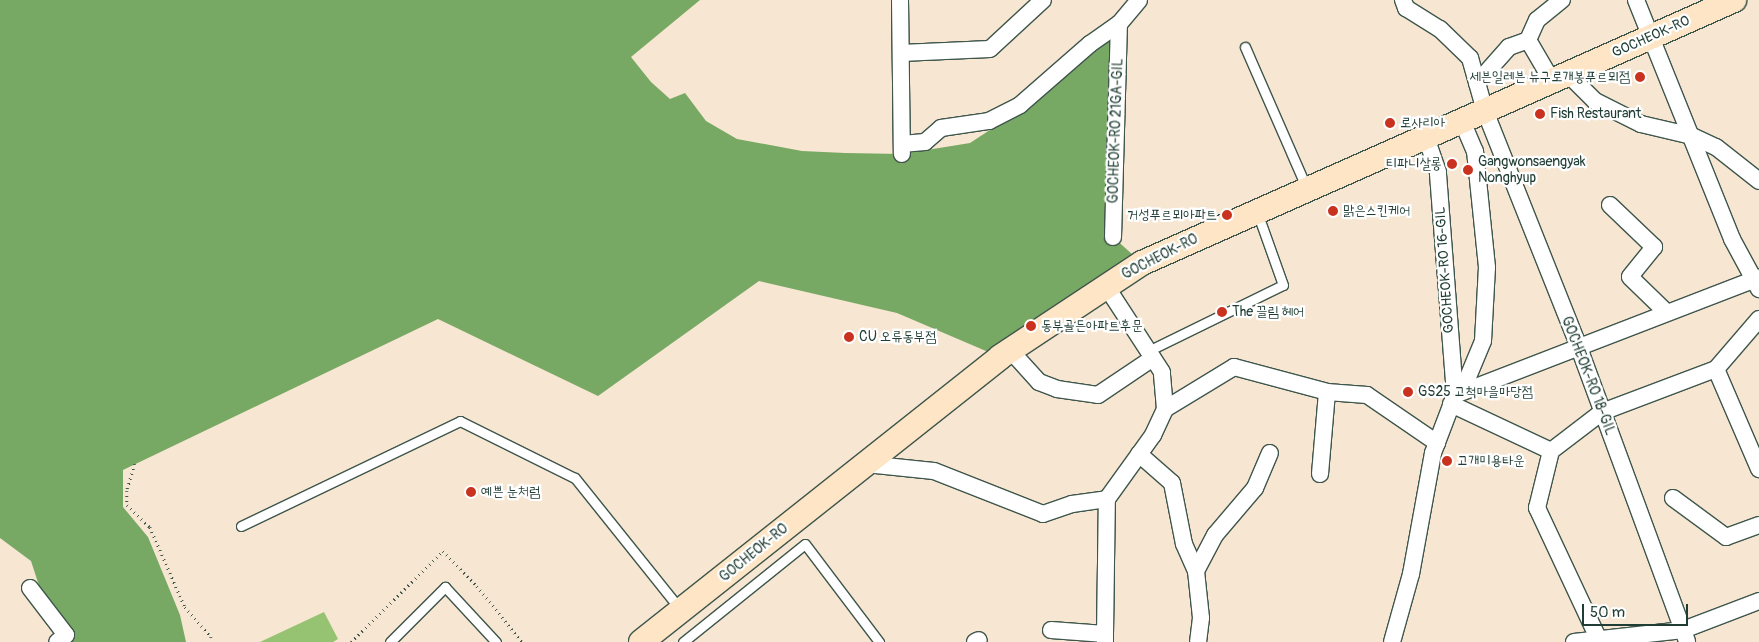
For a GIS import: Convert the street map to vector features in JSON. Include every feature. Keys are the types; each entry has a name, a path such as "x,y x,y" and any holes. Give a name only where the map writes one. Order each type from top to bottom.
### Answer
{"main road":[{"name":"GOCHEOK-RO","path":"641,642 1010,350 1142,263 1734,0"}],"street":[{"path":"900,0 902,149 925,142 941,128 989,121 1020,105 1090,44 1119,24 1138,0"},
{"path":"901,53 990,48 1042,0"},
{"path":"1404,0 1406,8 1440,29 1470,58 1485,111"},
{"path":"1477,83 1509,47 1528,40 1537,20 1562,0"},
{"path":"1456,396 1578,345 1666,312 1758,282 1732,240 1636,0"},
{"name":"GOCHEOK-RO 21GA-GIL","path":"1113,237 1119,24"},
{"path":"1528,40 1560,78 1596,101 1640,124 1692,136 1716,147 1759,181"},
{"name":"GOCHEOK-RO 18-GIL","path":"1485,111 1578,345 1685,636"},
{"path":"1456,396 1483,341 1487,267 1475,151 1462,121"},
{"name":"GOCHEOK-RO 16-GIL","path":"1392,642 1411,574 1437,443 1456,396 1438,172 1426,137"},
{"path":"1610,205 1654,247 1630,277 1666,312"},
{"path":"1051,630 1105,638 1107,499 1153,435 1165,409 1162,372 1106,286"},
{"path":"1598,638 1537,508 1551,451 1602,412 1716,369 1759,319"},
{"path":"1010,350 1039,382 1057,389 1098,395 1150,355"},
{"path":"1165,409 1234,367 1326,392 1367,395 1437,443"},
{"path":"1716,369 1759,469"},
{"path":"1320,474 1326,392"},
{"path":"1456,396 1551,451"},
{"path":"1196,571 1215,535 1256,488 1270,453"},
{"path":"1139,454 1172,483 1184,544 1196,571 1201,618 1198,642"},
{"path":"866,464 934,470 1042,514 1072,504 1107,499"},
{"path":"1673,498 1726,538 1759,525"},
{"path":"30,588 66,635 57,642"},
{"path":"1575,642 1598,638 1685,636 1759,601"}],"lane":[{"path":"1245,47 1307,190"},
{"path":"1150,355 1283,285 1257,212"},
{"path":"241,526 460,421 575,478 682,611"},
{"path":"683,642 805,544 879,642"},
{"path":"390,642 445,587 496,642"}],"path":[{"path":"135,464 127,491 127,505 150,527 185,607 211,637 211,642"}],"green space":[{"path":"0,0 700,0 631,57 651,82 670,99 685,93 706,121 737,139 802,151 845,153 902,154 970,143 1040,97 1119,24 1113,237 1142,263 1000,357 897,313 759,281 598,396 438,319 123,470 123,507 148,537 180,615 186,642 67,642 43,598 31,561 0,538"},
{"path":"324,612 338,639 333,642 260,642"}],"place":[{"name":"세븐일레븐 뉴구로개봉푸르뫼점","path":"1640,77"},
{"name":"Fish Restaurant","path":"1540,114"},
{"name":"로사리아","path":"1390,123"},
{"name":"티파니살롱","path":"1452,164"},
{"name":"Gangwonsaengyak Nonghyup","path":"1468,170"},
{"name":"맑은스킨케어","path":"1333,211"},
{"name":"거성푸르뫼아파트","path":"1227,215"},
{"name":"The 끌림 헤어","path":"1222,312"},
{"name":"동부골든아파트후문","path":"1031,326"},
{"name":"CU 오류동부점","path":"849,337"},
{"name":"GS25 고척마을마당점","path":"1408,392"},
{"name":"고개미용타운","path":"1447,461"},
{"name":"예쁜 눈처럼","path":"471,492"}]}
